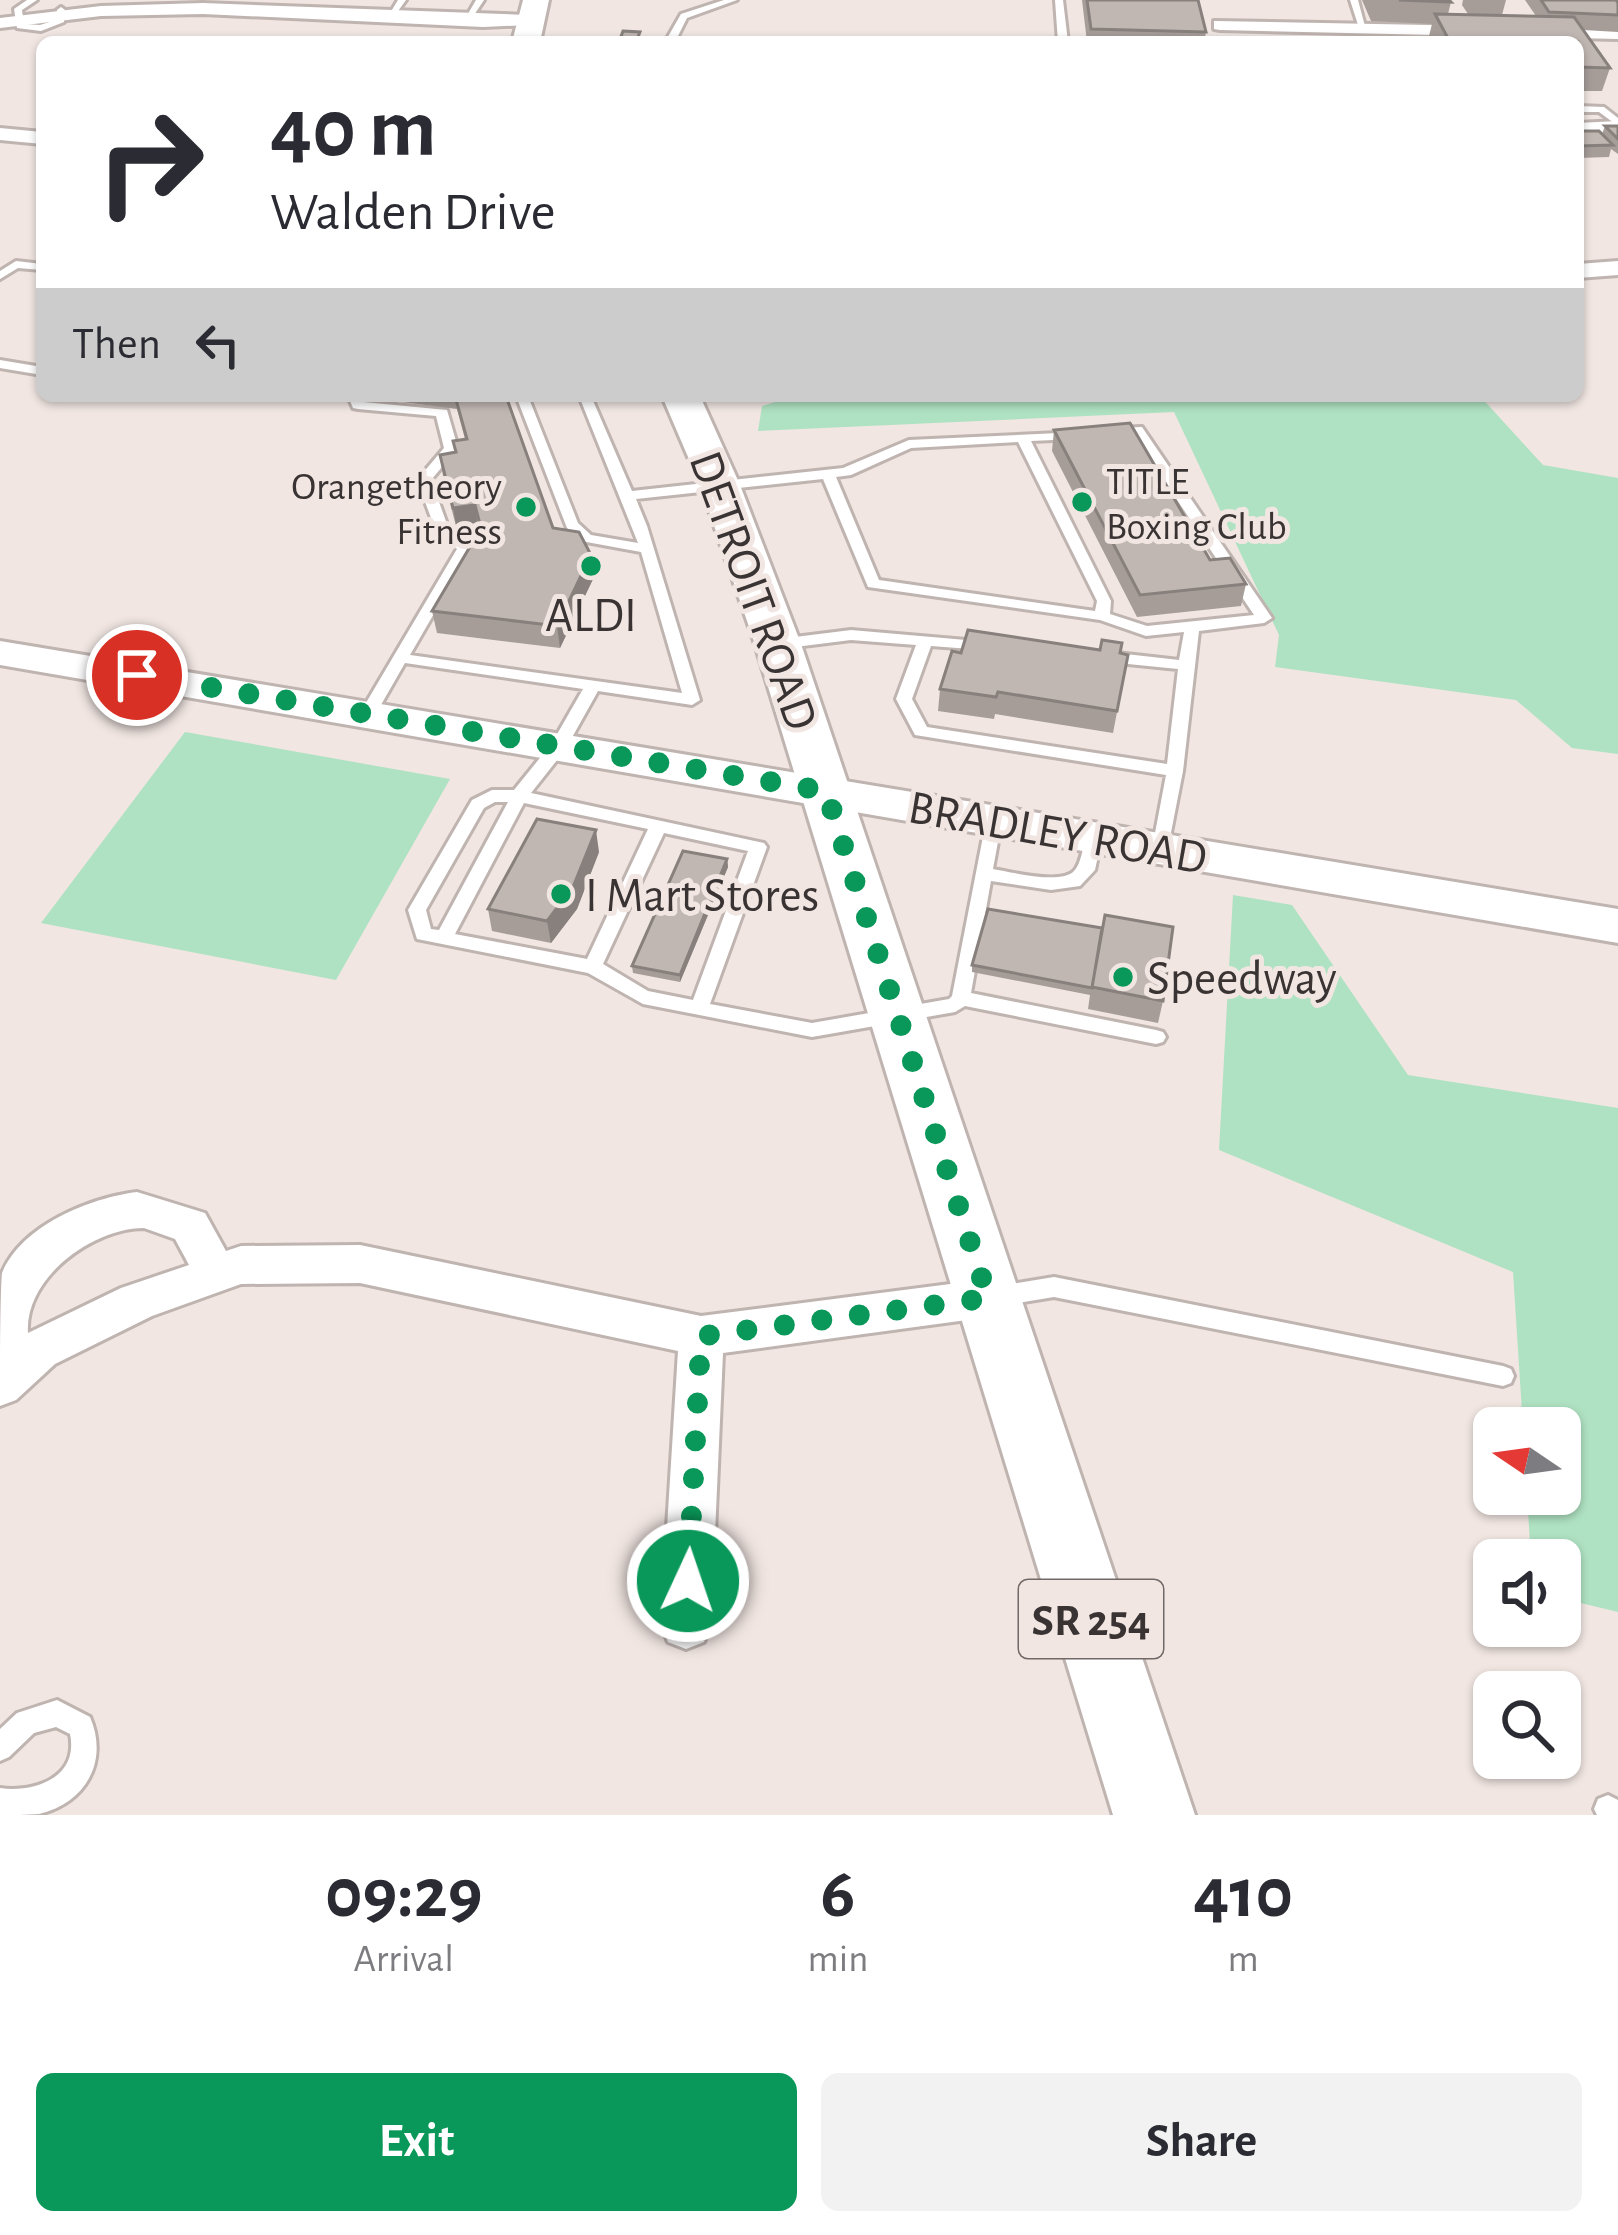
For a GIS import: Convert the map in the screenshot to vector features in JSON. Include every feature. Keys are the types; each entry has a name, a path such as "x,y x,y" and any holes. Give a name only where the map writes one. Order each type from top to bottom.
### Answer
{"main road":[{"name":"DETROIT ROAD","path":"684,402 720,485 778,644 1154,1815"}],"street":[{"path":"1213,0 1223,33 1363,28 1618,34"},
{"path":"9,21 86,2 396,8 418,17 471,12 530,21"},
{"path":"1457,11 1469,31"},
{"path":"1584,128 1618,125"},
{"path":"0,134 36,137"},
{"name":"BRADLEY ROAD","path":"0,652 1618,926"},
{"path":"10,1377 4,1328 10,1299 23,1272 52,1244 135,1210 190,1226 216,1274"},
{"path":"10,1377 39,1350 137,1302 241,1265 360,1264 701,1336 988,1298"},
{"path":"686,1624 701,1336"}],"lane":[{"path":"9,21 33,0"},
{"path":"673,36 681,18 733,0"},
{"path":"1059,0 1062,36"},
{"path":"1354,0 1363,28"},
{"path":"1584,109 1601,110 1618,125"},
{"path":"0,276 16,264 36,266"},
{"path":"0,364 36,370"},
{"path":"357,402 442,413 451,448 424,480 442,526 465,548 368,712"},
{"path":"524,402 572,525 586,538 647,549"},
{"path":"400,658 692,700 647,549 588,402"},
{"path":"628,496 828,474 909,444 1137,430 1264,618 1146,631 1102,616 873,584 828,474"},
{"path":"1023,439 1104,601 1102,616"},
{"path":"1161,849 1192,627"},
{"path":"778,644 851,635 996,646"},
{"path":"925,640 904,699 921,731 1175,771"},
{"path":"1091,656 1186,664"},
{"path":"444,938 519,796 559,746 593,685"},
{"path":"699,1009 758,847 519,796 492,796 478,804 417,910 423,934 593,967 643,997 699,1009 812,1030 948,1008 961,998 994,820"},
{"path":"593,967 658,827"},
{"path":"984,874 1051,884 1074,882 1086,870 1093,837"},
{"path":"961,998 1156,1036"},
{"path":"988,1298 1054,1286 1503,1376"},
{"path":"0,1748 26,1722 57,1713 81,1726 88,1755 73,1786 45,1808 15,1810 0,1802"}],"green space":[{"path":"775,402 1485,402 1543,465 1618,478 1618,754 1572,748 1516,700 1275,667 1279,635 1174,412 758,431 762,406"},
{"path":"185,732 450,779 336,980 41,923"},
{"path":"1233,895 1292,905 1408,1075 1618,1108 1618,1612 1581,1603 1581,1539 1530,1539 1528,1515 1581,1515 1581,1407 1522,1407 1513,1272 1219,1150"}],"building":[{"path":"1087,0 1198,0 1206,32 1091,29"},
{"path":"1541,0 1616,0 1618,15 1549,12"},
{"path":"1435,14 1574,17 1610,68 1584,67 1584,36 1447,36"},
{"path":"1584,131 1599,131 1613,145 1584,146"},
{"path":"457,402 508,402 553,528 579,532 591,555 557,626 432,611 481,528 475,505 453,508 440,455 456,452 453,441 467,439"},
{"path":"1130,423 1210,560 1230,558 1246,584 1140,595 1054,430"},
{"path":"968,630 1100,650 1102,640 1122,643 1120,653 1128,655 1117,711 998,692 996,697 940,689 952,651 961,653"},
{"path":"537,819 596,830 573,887 547,921 488,909"},
{"path":"683,851 727,859 680,975 632,966"},
{"path":"988,909 1102,928 1092,988 972,965"},
{"path":"1105,915 1173,927 1163,1001 1092,987"}],"place":[{"name":"TITLE Boxing Club","path":"1082,502"},
{"name":"Orangetheory Fitness","path":"526,507"},
{"name":"ALDI","path":"591,566"},
{"name":"I Mart Stores","path":"561,894"},
{"name":"Speedway","path":"1123,977"}],"route":[{"path":"137,675 826,791 988,1298 701,1336 688,1581"}]}
